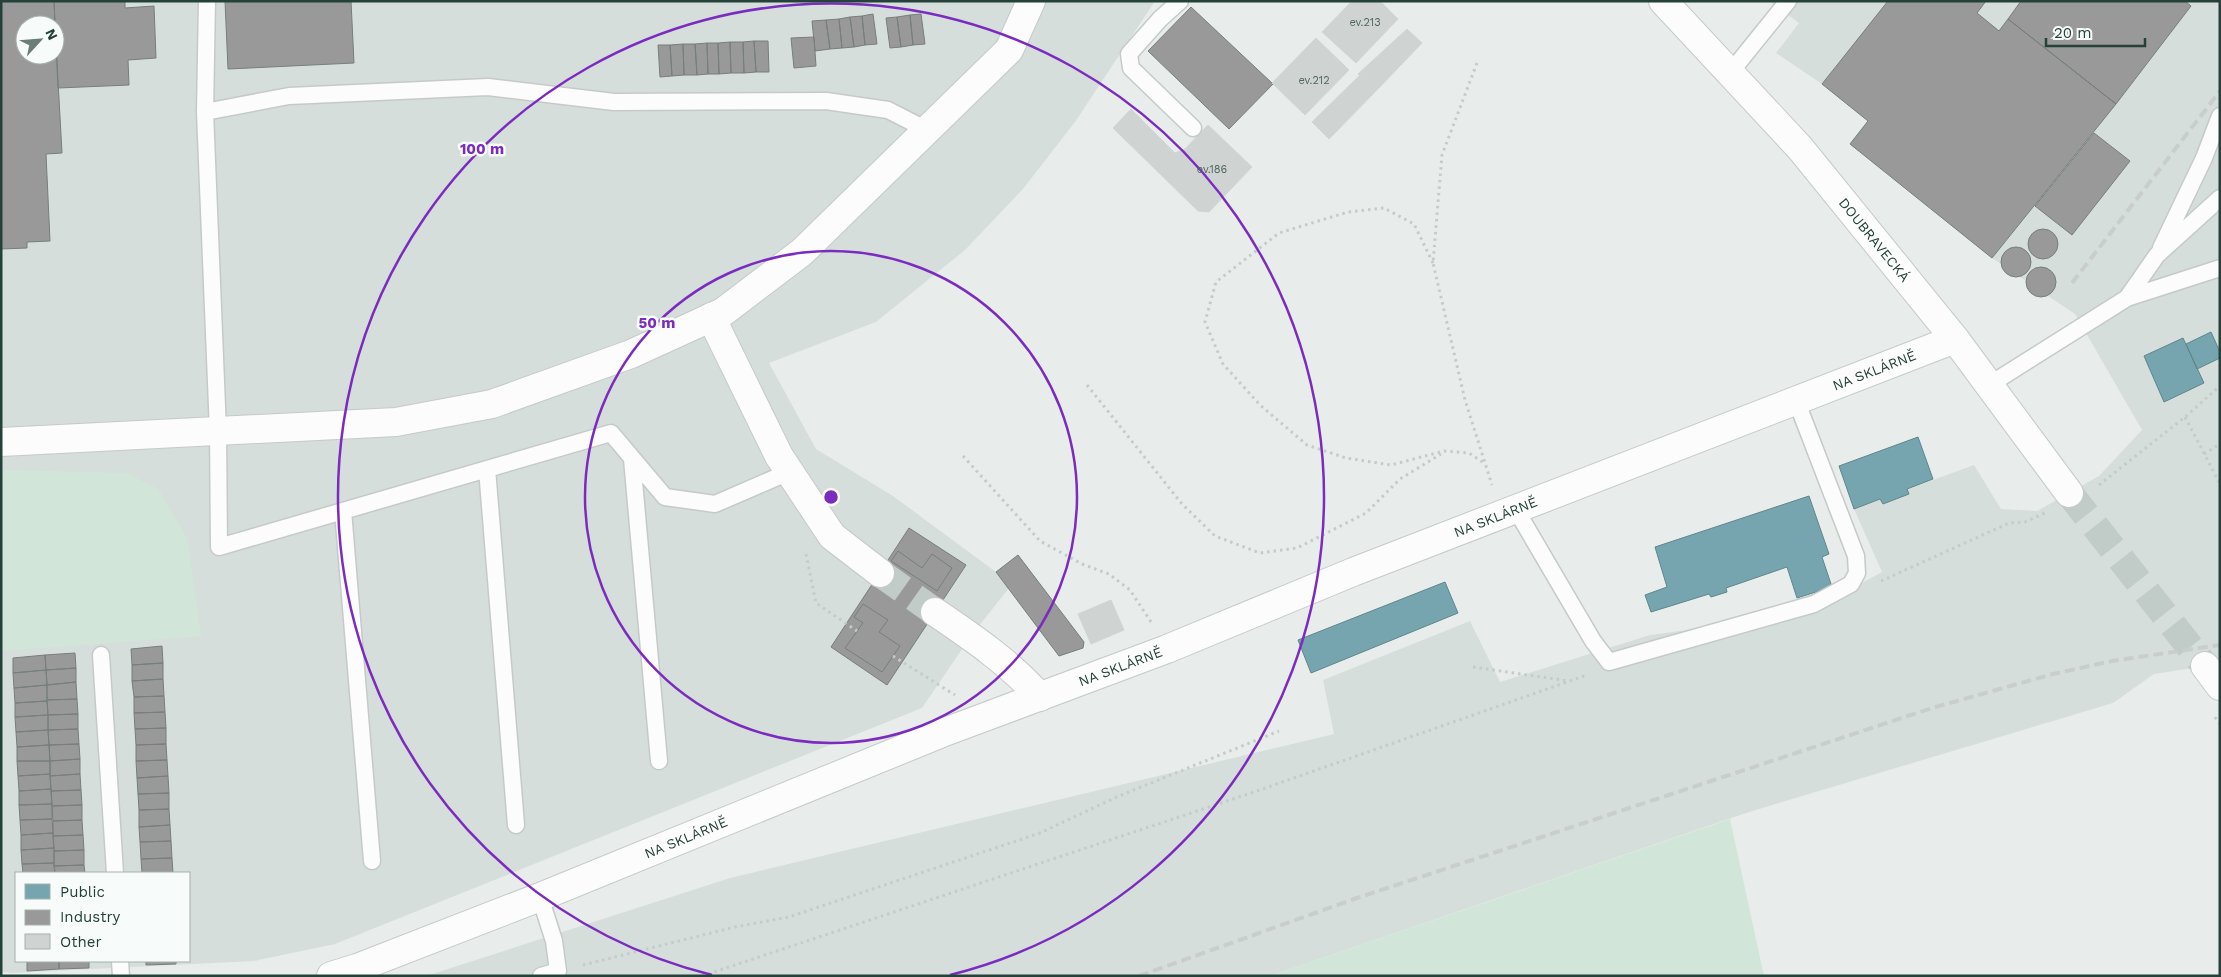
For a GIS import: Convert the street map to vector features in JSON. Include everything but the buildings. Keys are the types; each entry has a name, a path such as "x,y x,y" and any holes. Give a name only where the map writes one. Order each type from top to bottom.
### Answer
{"street":[{"path":"1,442 396,422 492,404 631,354 723,312 802,252 1009,50 1031,1"},
{"name":"DOUBRAVECKÁ","path":"1663,1 1800,148 1955,340 2069,493"},
{"path":"711,318 779,456 789,472 832,536 880,573"},
{"name":"NA SKLÁRNĚ","path":"331,976 540,897 942,733 1168,649 1353,572 1508,511 1955,340"},
{"path":"935,612 971,636 1024,680 1040,697"}],"lane":[{"path":"207,1 205,112 218,431 219,547 611,433 665,497 715,504 789,472"},
{"path":"1180,1 1160,19 1129,54 1132,68 1193,128"},
{"path":"1730,73 1788,1"},
{"path":"205,112 289,96 488,87 614,102 826,101 888,110 926,130"},
{"path":"2126,298 2157,255 2204,158 2220,116"},
{"path":"2157,255 2220,198"},
{"path":"1989,385 2126,298 2220,268"},
{"path":"1508,511 1593,641 1609,662 1814,604 1851,584 1857,573 1856,556 1796,400"},
{"path":"632,459 659,760"},
{"path":"487,469 516,825"},
{"path":"343,511 372,861"},
{"path":"101,655 115,872"},
{"path":"540,897 554,941 558,971 541,976"},
{"path":"120,962 121,976"}],"path":[{"path":"1433,263 1442,155 1477,63"},
{"path":"1484,463 1469,453 1444,451 1391,465 1346,458 1307,445 1260,405 1223,364 1205,322 1216,282 1279,233 1348,212 1384,208 1414,224 1433,263 1465,400 1484,463 1508,511"},
{"path":"1087,385 1189,510 1215,536 1260,553 1297,548 1366,513 1400,479 1444,451"},
{"path":"2185,417 2220,484"},
{"path":"2204,454 2220,444"},
{"path":"963,456 1040,541 1082,564 1109,574 1130,590 1168,649"},
{"path":"806,550 816,603 857,631"},
{"path":"893,656 938,685"},
{"path":"702,976 1254,792 1586,676 1609,662"},
{"path":"1473,667 1571,681"},
{"path":"558,971 789,917 1040,833 1119,796 1279,731"}],"shaded area":[{"path":"1,1 1155,1 1075,122 1023,189 965,250 876,322 769,363 816,449 893,496 996,572 1009,588 971,636 922,708 335,944 254,961 1,972"},
{"path":"1769,1 2220,1 2220,664 2154,674 2113,703 1749,812 1270,976 426,976 730,878 1334,734 1323,680 1470,621 1500,682 1650,635 1804,614 1882,572 1854,509 1880,499 1883,504 1909,494 1908,489 1974,465 2001,509 2037,511 2099,476 2142,430 2075,314 1992,258 1850,144 1868,121 1822,84 1776,53 1799,23"}],"green space":[{"path":"1,470 125,473 158,489 187,538 201,636 1,651"},
{"path":"1730,819 1764,976 1270,976"}],"tunnel":[{"path":"2069,493 2205,666"},
{"path":"880,573 935,612"}],"railway":[{"path":"2072,283 2220,91"},
{"path":"1139,976 1357,898 1932,708 2053,674 2112,661 2220,645"}]}
